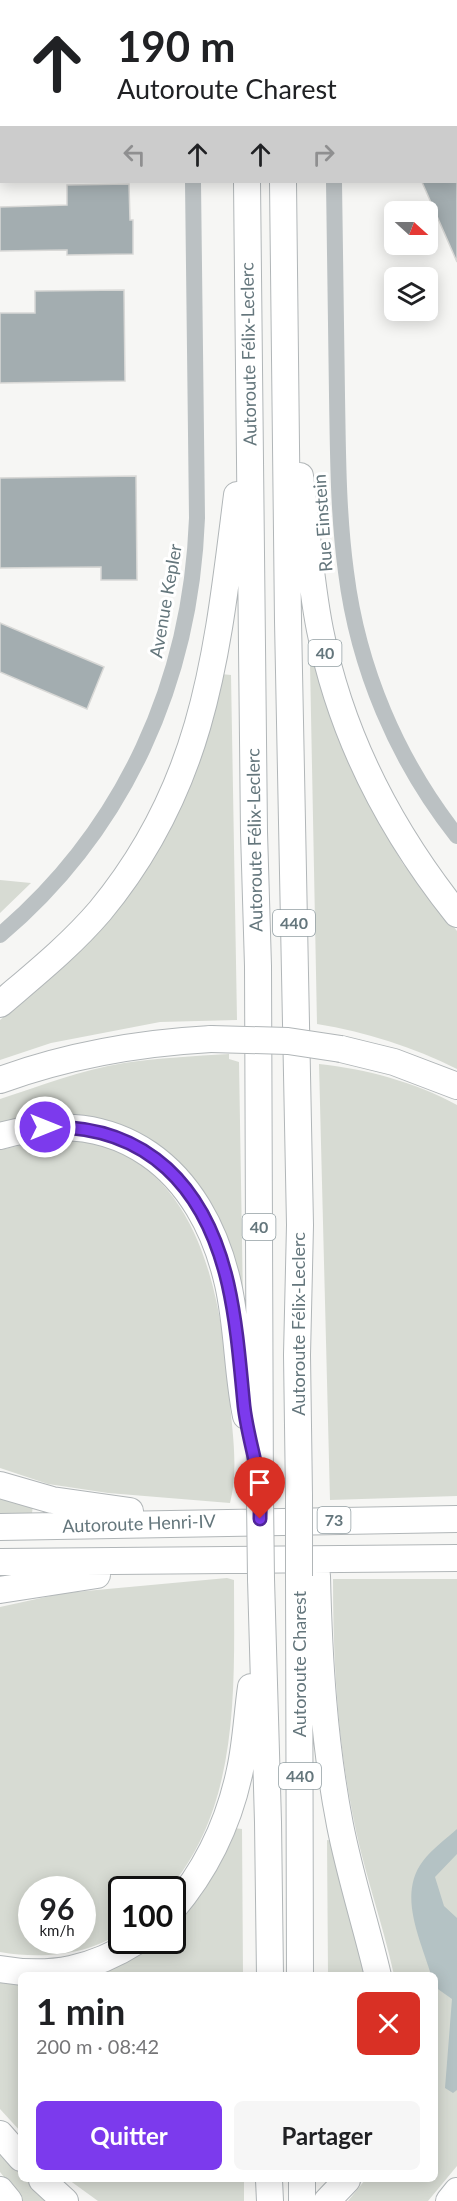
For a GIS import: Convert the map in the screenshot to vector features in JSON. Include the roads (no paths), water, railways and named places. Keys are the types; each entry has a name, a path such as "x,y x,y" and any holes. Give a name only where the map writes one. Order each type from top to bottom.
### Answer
{"highway":[{"name":"Autoroute Félix-Leclerc","path":"247,183 254,832 258,966 260,1493"},
{"name":"Autoroute Félix-Leclerc","path":"283,183 300,1225 297,1355 307,1495"},
{"name":"40","path":"285,360 320,628 340,708 365,769 395,827 421,868 457,915"},
{"path":"0,1004 61,952 109,898 146,845 182,773 202,714 217,646 249,405"},
{"path":"0,1080 59,1060 88,1053 148,1044 211,1039 288,1041 341,1048 394,1062 457,1086"},
{"path":"0,1136 45,1127 67,1126 102,1131 132,1143 158,1160 188,1192 215,1243 228,1284 244,1410 260,1493"},
{"path":"0,1485 76,1505 211,1522"},
{"name":"Autoroute Charest","path":"260,1493 270,1972"},
{"name":"Autoroute Charest","path":"300,1972 308,1576 307,1495"},
{"name":"Autoroute Henri-IV","path":"0,1527 457,1519"},
{"name":"Autoroute Henri-IV","path":"0,1562 457,1558"},
{"path":"0,1590 70,1578 214,1559"},
{"path":"308,1576 331,1776 345,1853 377,1972"},
{"path":"186,1892 208,1861 234,1793 244,1743 261,1592"},
{"path":"51,1972 105,1959 114,1954"},
{"path":"0,1969 33,1972"},
{"path":"0,2134 18,2155"},
{"path":"44,2182 65,2201"},
{"path":"269,2182 270,2201"},
{"path":"302,2182 302,2201"},
{"path":"0,2190 9,2201"},
{"path":"450,2201 457,2193"}],"street":[{"name":"Avenue Kepler","path":"0,935 23,915 61,875 105,817 129,777 156,721 180,648 194,572 197,518 193,183"},
{"name":"Rue Einstein","path":"334,183 339,492 343,548 351,601 368,669 389,725 427,796 457,836"}]}
